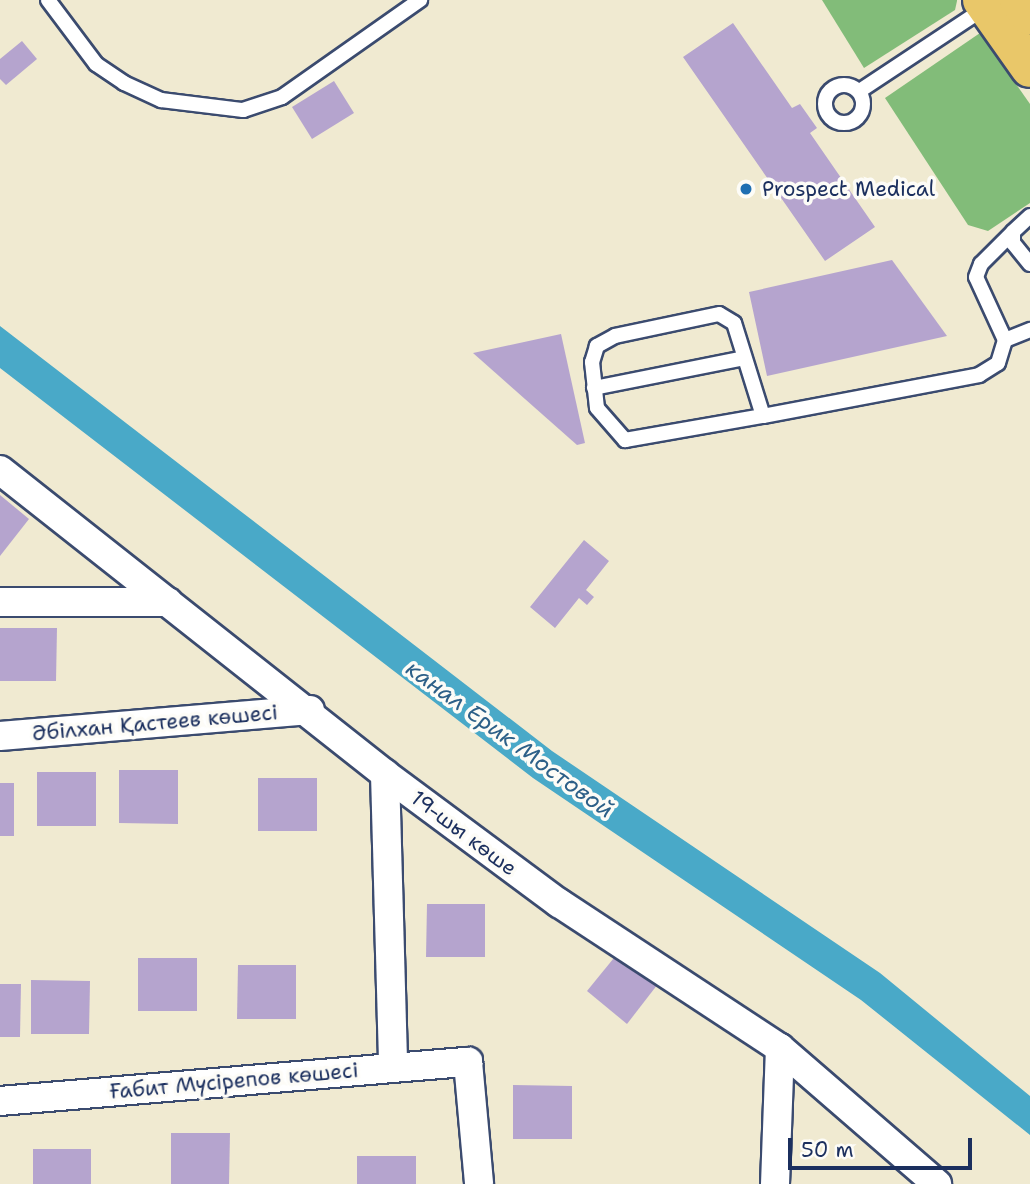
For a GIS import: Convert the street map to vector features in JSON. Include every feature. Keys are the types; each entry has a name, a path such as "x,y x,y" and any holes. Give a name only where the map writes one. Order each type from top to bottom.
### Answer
{"main road":[{"path":"996,2 1030,16"},
{"path":"996,2 1030,68"}],"street":[{"name":"19-шы көше","path":"0,470 310,710 385,774 559,903 780,1048 937,1184"},
{"path":"0,602 168,602"},
{"name":"Әбілхан Қастеев көшесi","path":"0,736 310,710"},
{"path":"385,774 393,1067"},
{"path":"775,1184 780,1048"},
{"name":"Ғабит Мүсірепов көшесi","path":"0,1101 468,1062 478,1184"}],"lane":[{"path":"48,0 96,64 124,83 161,100 243,110 282,97 419,0"},
{"path":"861,90 996,2"},
{"path":"763,416 734,323 719,314 615,336 597,346 592,362 597,408 625,440 763,416 979,375 998,363 1004,340 976,277 981,264 1030,216"},
{"path":"1013,232 1013,243 1030,264"},
{"path":"1004,340 1030,330"},
{"path":"594,387 744,358"}],"green space":[{"path":"822,0 957,1 955,10 864,68"},
{"path":"980,33 1030,104 1030,203 988,231 968,225 885,98"}],"water":[{"name":"канал Ерик Мостовой","path":"0,326 552,751 880,973 1030,1096 1030,1135 861,1000 533,778 0,368"}],"building":[{"path":"733,23 792,108 800,104 817,128 810,133 875,227 825,261 683,57"},
{"path":"22,41 37,59 6,85 0,79 0,59"},
{"path":"334,81 354,113 312,139 292,107"},
{"path":"892,260 947,336 767,376 749,292"},
{"path":"561,334 585,443 577,445 473,353"},
{"path":"0,495 29,519 0,556"},
{"path":"584,540 609,561 586,590 594,597 587,605 579,598 555,628 530,607"},
{"path":"0,628 57,628 56,681 0,681"},
{"path":"119,770 178,770 178,824 119,823"},
{"path":"37,772 96,772 96,826 37,826"},
{"path":"258,778 317,778 317,831 258,831"},
{"path":"0,783 14,783 14,836 0,836"},
{"path":"427,904 485,904 485,957 426,957"},
{"path":"622,948 661,980 627,1024 587,991"},
{"path":"138,958 197,958 197,1011 138,1011"},
{"path":"238,965 296,965 296,1019 237,1019"},
{"path":"31,980 90,981 89,1034 31,1034"},
{"path":"0,984 21,984 20,1037 0,1037"},
{"path":"513,1085 572,1086 572,1139 513,1139"},
{"path":"171,1133 230,1133 229,1184 171,1184"},
{"path":"33,1149 91,1149 91,1184 33,1184"},
{"path":"357,1156 416,1156 416,1184 357,1184"}],"place":[{"name":"Prospect Medical","path":"746,189"}]}
